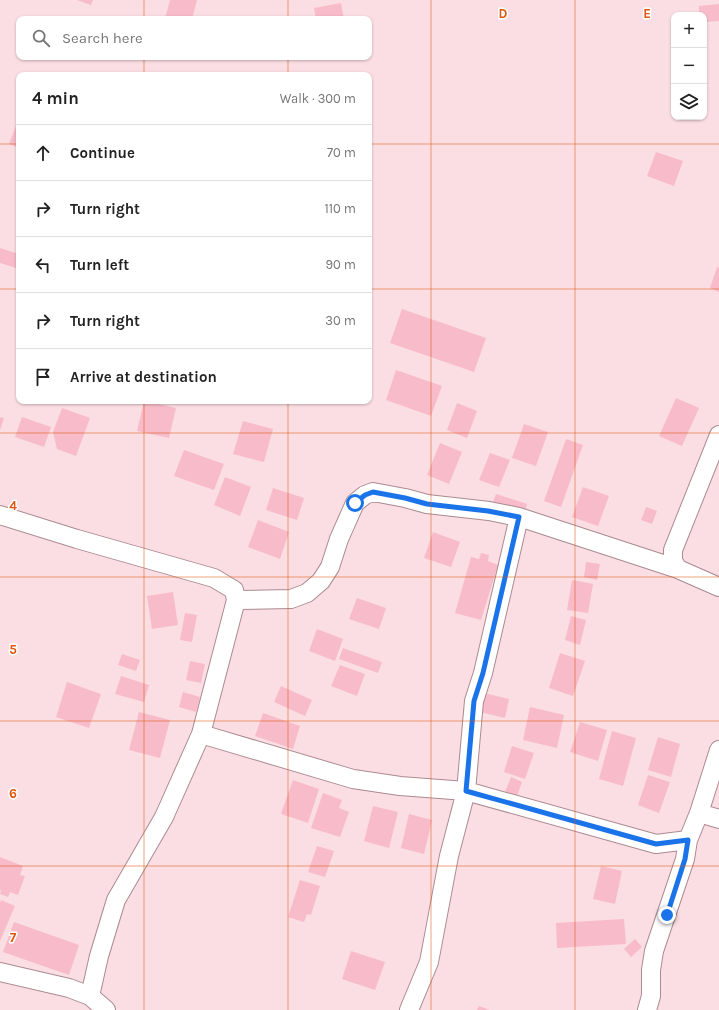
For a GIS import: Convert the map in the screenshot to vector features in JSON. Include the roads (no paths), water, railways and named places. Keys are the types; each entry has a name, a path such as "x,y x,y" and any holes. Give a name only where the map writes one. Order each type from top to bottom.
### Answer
{"street":[{"path":"678,569 673,561 673,550 719,434"},
{"path":"236,600 291,599 307,593 321,580 330,567 339,539 355,503 365,495 373,492 427,504 488,511 519,517 678,569 719,588"},
{"path":"0,515 214,578 234,590 236,600 201,734 164,817 116,900 99,956 90,996"},
{"path":"408,1010 429,962 449,856 466,791 474,701 483,673 519,517"},
{"path":"201,734 353,779 400,786 466,791 656,844 688,840"},
{"path":"647,1010 651,996 654,951 685,859 688,840 699,813 719,750"},
{"path":"699,813 719,819"},
{"path":"0,972 69,988 90,996 106,1010"}]}
